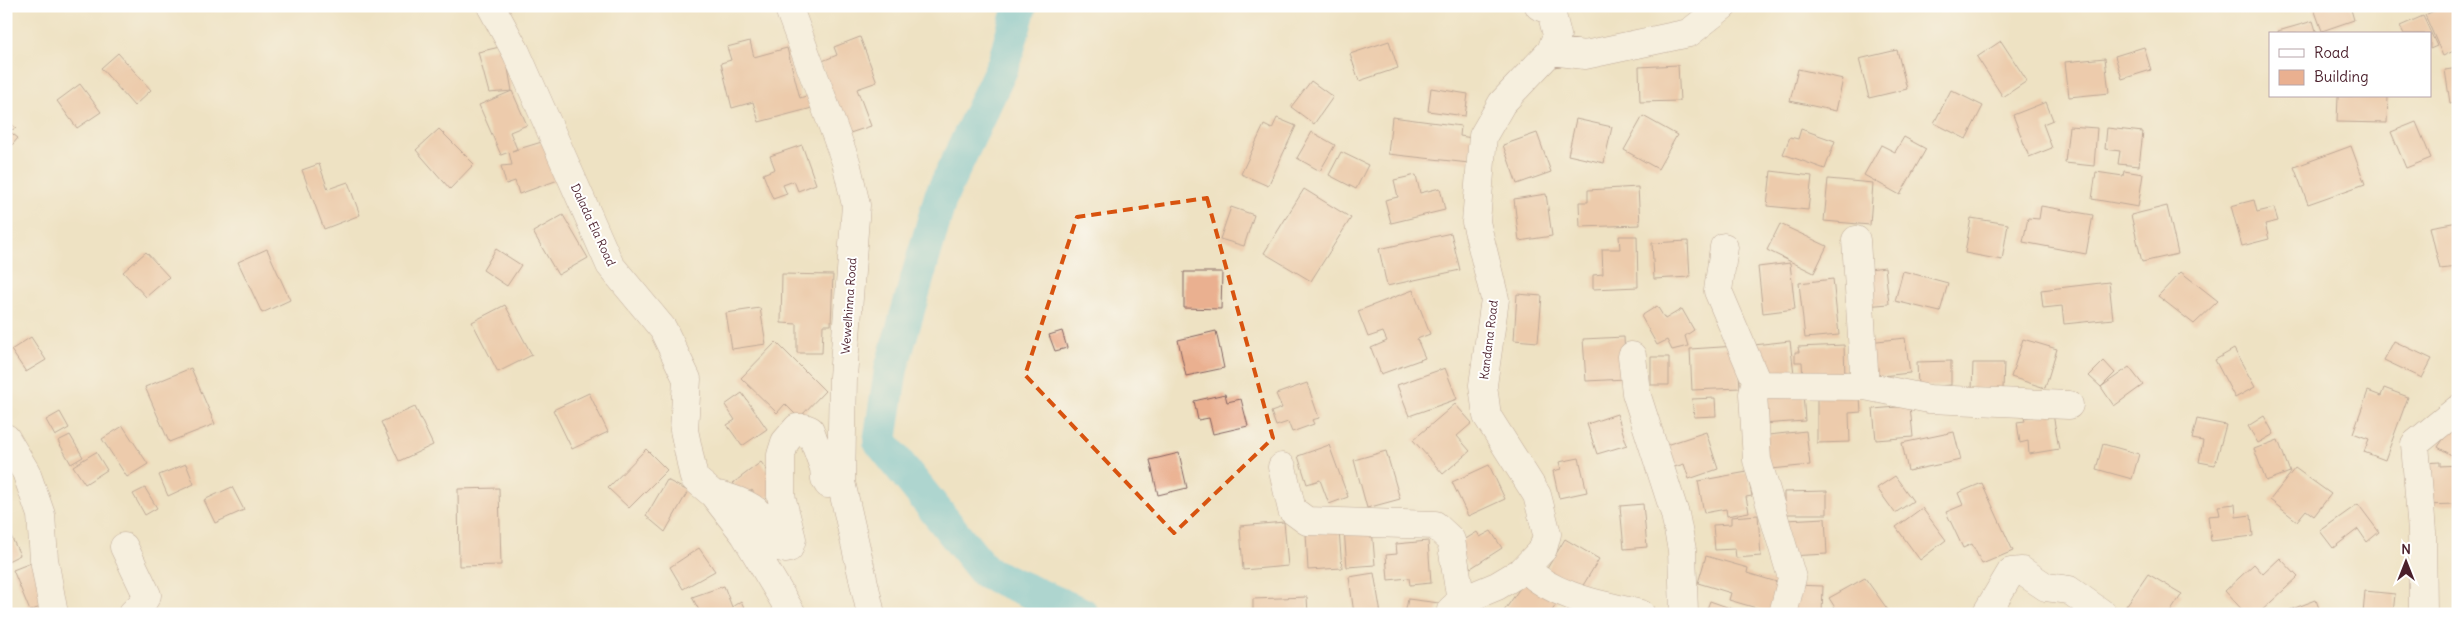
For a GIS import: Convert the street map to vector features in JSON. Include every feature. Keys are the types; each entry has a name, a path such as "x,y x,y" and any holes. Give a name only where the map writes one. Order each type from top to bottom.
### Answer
{"street":[{"name":"Dalada Ela Road","path":"491,6 516,52 610,265 662,328 687,379 684,430 694,478 713,494 744,535 792,614"},
{"name":"Wewelhinna Road","path":"788,6 846,162 856,205 844,376 841,482 871,614"},
{"path":"1539,6 1551,11 1557,35 1551,50 1585,56 1689,33 1723,6"},
{"name":"Kandana Road","path":"1456,607 1497,586 1525,568 1543,549 1547,534 1537,495 1487,416 1483,385 1496,299 1476,222 1483,136 1502,104 1551,50"},
{"path":"1856,240 1865,386"},
{"path":"1724,247 1718,291 1758,385"},
{"path":"1632,356 1636,393 1675,514 1682,550 1684,614"},
{"path":"1783,614 1792,578 1757,460 1753,394 1754,388 1758,385 1865,386 1929,399 2069,405"},
{"path":"2423,614 2422,532 2415,444 2458,409"},
{"path":"713,494 729,497 758,512 772,538 786,549 789,548 792,539 781,496 781,455 785,442 797,428 810,430 828,484 841,482"},
{"path":"6,438 26,472 41,515 44,559 54,614"},
{"path":"1282,467 1292,510 1307,521 1435,525 1451,540 1456,607"},
{"path":"124,548 147,595 132,614"},
{"path":"1525,568 1541,581 1577,599 1641,614"},
{"path":"1986,614 2011,572 2022,571 2046,588 2068,590 2103,614"}],"highlighted area":[{"path":"1207,198 1273,438 1174,533 1025,375 1077,217"}],"building":[{"path":"2313,6 2350,6 2354,20 2322,31"},
{"path":"2445,6 2456,6 2458,9 2458,49 2443,56 2425,15"},
{"path":"2423,16 2430,32 2403,32 2400,26"},
{"path":"2313,21 2316,32 2278,32"},
{"path":"2432,35 2437,46 2432,48"},
{"path":"860,37 877,82 857,89 871,126 847,134 820,62 837,55 834,47"},
{"path":"750,41 754,57 787,48 800,98 809,95 812,108 759,122 753,102 732,108 721,63 731,60 727,47"},
{"path":"1389,41 1398,68 1359,81 1350,54"},
{"path":"2001,41 2027,81 2003,97 1977,57"},
{"path":"504,46 512,91 489,93 478,52"},
{"path":"2144,47 2151,70 2122,79 2115,56"},
{"path":"1897,50 1907,89 1869,98 1859,59"},
{"path":"118,53 151,90 134,106 101,68"},
{"path":"2105,58 2109,93 2069,97 2065,62"},
{"path":"1678,65 1680,101 1640,102 1639,67"},
{"path":"2458,68 2458,102 2450,103 2445,70"},
{"path":"1798,69 1843,79 1836,111 1790,101"},
{"path":"1311,81 1333,97 1314,124 1291,107"},
{"path":"80,84 101,112 77,128 57,101"},
{"path":"1431,88 1468,94 1465,116 1428,111"},
{"path":"1951,90 1983,106 1966,139 1934,123"},
{"path":"512,91 527,125 510,132 517,149 512,151 545,141 561,179 519,194 515,181 506,184 501,166 512,165 509,152 501,155 479,105"},
{"path":"2338,98 2388,98 2387,123 2337,122"},
{"path":"2046,102 2053,120 2043,124 2052,148 2029,157 2013,115"},
{"path":"1643,116 1677,135 1658,169 1624,150"},
{"path":"1392,117 1461,126 1460,136 1472,138 1469,163 1388,154"},
{"path":"1277,118 1296,126 1268,186 1241,174 1264,125 1272,129"},
{"path":"1576,119 1612,127 1604,163 1568,155"},
{"path":"6,120 16,128 9,131 18,138 6,152"},
{"path":"2416,122 2431,158 2406,168 2391,132"},
{"path":"2069,126 2097,128 2094,166 2065,163"},
{"path":"2107,128 2143,132 2139,166 2118,164 2120,151 2105,149"},
{"path":"439,129 474,164 450,189 416,150"},
{"path":"1801,129 1835,141 1825,169 1783,154 1790,137 1798,139"},
{"path":"1312,132 1335,145 1320,171 1297,158"},
{"path":"1537,133 1551,172 1517,184 1503,145"},
{"path":"1904,137 1926,149 1900,195 1864,175 1881,145 1895,152"},
{"path":"802,145 816,184 798,191 794,181 783,185 787,194 773,199 763,174 775,169 770,156"},
{"path":"2351,146 2365,184 2308,204 2294,167"},
{"path":"1341,152 1368,165 1356,189 1329,175"},
{"path":"319,164 328,189 348,182 360,215 324,229 302,170"},
{"path":"1771,171 1812,176 1808,210 1767,206"},
{"path":"2124,171 2143,174 2138,207 2092,199 2096,172 2123,176"},
{"path":"1416,175 1420,193 1440,188 1445,210 1391,223 1385,200 1398,197 1394,180"},
{"path":"1828,179 1873,183 1870,225 1824,221"},
{"path":"1638,187 1640,225 1580,227 1579,202 1588,202 1588,190"},
{"path":"1304,189 1351,218 1311,281 1264,253"},
{"path":"1546,194 1552,236 1519,241 1514,199"},
{"path":"2254,200 2257,212 2274,208 2278,221 2265,224 2269,239 2242,246 2231,206"},
{"path":"2041,206 2093,215 2086,254 2023,242 2028,218 2039,219"},
{"path":"2167,206 2178,254 2142,262 2131,215"},
{"path":"1231,207 1254,215 1244,246 1220,239"},
{"path":"563,215 588,258 558,275 533,232"},
{"path":"1971,218 2008,224 2002,260 1965,253"},
{"path":"2458,222 2458,267 2440,269 2430,227"},
{"path":"1780,224 1827,246 1814,273 1767,250"},
{"path":"1451,233 1460,270 1387,286 1379,249"},
{"path":"1619,236 1637,236 1638,287 1593,289 1593,275 1603,274 1602,249 1620,249"},
{"path":"1688,241 1690,277 1654,279 1652,243"},
{"path":"267,249 290,300 262,313 238,262"},
{"path":"496,249 521,265 507,286 483,270"},
{"path":"146,252 169,277 146,297 123,272"},
{"path":"1790,263 1795,309 1763,313 1758,267"},
{"path":"1885,267 1889,304 1865,306 1861,270"},
{"path":"1903,271 1948,283 1940,312 1895,301"},
{"path":"1184,272 1222,272 1221,309 1184,308"},
{"path":"2181,272 2218,301 2194,324 2158,296"},
{"path":"782,274 833,275 831,325 823,325 822,353 797,353 797,324 781,323"},
{"path":"1833,279 1839,335 1805,338 1799,283"},
{"path":"2109,282 2113,319 2064,324 2062,306 2043,308 2041,290"},
{"path":"1413,290 1430,334 1417,339 1425,358 1381,374 1371,348 1387,341 1383,332 1368,337 1358,311"},
{"path":"1517,294 1542,296 1538,342 1514,340"},
{"path":"505,305 532,355 498,372 472,322"},
{"path":"1657,306 1665,319 1682,309 1694,330 1685,336 1688,346 1672,350 1667,340 1657,345 1641,316"},
{"path":"760,308 766,344 732,349 726,313"},
{"path":"1062,331 1067,348 1055,351 1049,335"},
{"path":"1216,331 1224,368 1186,376 1178,340"},
{"path":"31,337 46,360 26,372 11,350"},
{"path":"1624,337 1626,379 1586,381 1583,339"},
{"path":"1905,338 1910,373 1872,377 1868,342"},
{"path":"2023,339 2057,349 2045,388 2011,377"},
{"path":"1790,341 1794,374 1758,378 1754,345"},
{"path":"2394,341 2432,359 2422,378 2384,360"},
{"path":"776,342 825,391 799,418 785,404 777,413 741,378"},
{"path":"1844,345 1845,378 1803,379 1802,362 1795,362 1795,352 1799,352 1798,347"},
{"path":"1737,346 1740,388 1692,390 1690,349"},
{"path":"2234,349 2255,387 2235,398 2215,360"},
{"path":"1651,357 1669,357 1669,385 1651,385"},
{"path":"1951,361 1951,385 1918,387 1917,362"},
{"path":"2104,361 2115,373 2101,387 2089,376"},
{"path":"1973,363 2004,363 2003,389 1972,389"},
{"path":"2129,367 2143,385 2114,406 2101,387"},
{"path":"191,368 215,424 169,442 145,387"},
{"path":"1445,368 1457,399 1409,416 1397,385"},
{"path":"1307,383 1319,418 1312,420 1314,424 1292,432 1288,422 1276,426 1271,412 1282,408 1276,394"},
{"path":"2384,388 2408,397 2385,460 2364,452 2369,439 2353,433 2368,391 2381,396"},
{"path":"1803,392 1805,421 1762,424 1760,395"},
{"path":"589,393 608,432 572,449 553,410"},
{"path":"742,393 767,429 742,446 727,425 735,420 725,405"},
{"path":"1817,393 1860,397 1861,412 1849,413 1850,442 1817,443"},
{"path":"1225,394 1227,402 1241,399 1248,426 1213,434 1209,418 1198,420 1194,401"},
{"path":"1715,398 1716,416 1694,417 1692,399"},
{"path":"1455,404 1472,423 1457,436 1470,451 1443,474 1413,440"},
{"path":"1910,406 1913,437 1876,440 1873,409"},
{"path":"415,407 433,445 399,461 381,422"},
{"path":"60,412 69,428 55,436 46,420"},
{"path":"1617,414 1627,445 1597,454 1587,424"},
{"path":"2053,414 2059,449 2029,454 2028,441 2020,443 2017,422 2025,421 2024,418"},
{"path":"2264,416 2274,434 2258,443 2248,426"},
{"path":"2458,417 2458,459 2438,447"},
{"path":"2197,419 2226,425 2215,465 2199,462 2203,441 2192,439"},
{"path":"123,426 148,464 127,477 102,439"},
{"path":"1806,431 1810,465 1762,470 1759,436"},
{"path":"1706,432 1718,469 1689,479 1684,464 1671,468 1663,446"},
{"path":"1954,432 1961,460 1908,471 1902,443"},
{"path":"70,435 83,457 71,464 58,441"},
{"path":"2278,440 2290,472 2266,481 2254,449"},
{"path":"2103,444 2139,454 2132,479 2096,469"},
{"path":"1329,445 1348,497 1329,504 1320,480 1307,484 1298,456"},
{"path":"646,449 667,470 629,508 608,488"},
{"path":"1386,451 1400,499 1367,508 1354,460"},
{"path":"96,452 107,470 85,484 73,466"},
{"path":"1179,453 1187,488 1158,495 1150,460"},
{"path":"1579,458 1587,492 1559,498 1553,471 1561,469 1559,462"},
{"path":"761,462 780,488 761,503 752,490 743,496 733,483"},
{"path":"2440,462 2440,466 2458,465 2458,504 2423,505 2422,463"},
{"path":"186,464 194,484 168,496 159,475"},
{"path":"1489,465 1505,499 1468,516 1452,482"},
{"path":"2295,468 2331,494 2314,516 2306,510 2297,521 2270,500"},
{"path":"1747,472 1752,496 1746,497 1749,512 1727,516 1726,509 1704,513 1698,481"},
{"path":"1895,476 1913,501 1895,513 1877,488"},
{"path":"667,480 688,491 665,532 646,516"},
{"path":"1982,483 2013,551 1982,564 1972,544 1963,548 1946,512 1963,505 1958,493"},
{"path":"232,487 244,510 215,523 204,500"},
{"path":"145,488 157,508 145,515 133,494"},
{"path":"499,488 501,565 459,566 458,489"},
{"path":"1827,491 1827,514 1784,514 1784,492"},
{"path":"1643,504 1647,547 1624,549 1620,506"},
{"path":"2235,504 2236,517 2251,515 2253,536 2211,541 2208,516 2220,515 2218,506"},
{"path":"2358,504 2379,532 2367,542 2358,529 2333,548 2320,531"},
{"path":"1922,508 1946,540 1920,560 1896,527"},
{"path":"6,512 11,524 6,526"},
{"path":"1758,515 1761,556 1736,558 1735,549 1715,550 1713,525 1731,524 1731,517"},
{"path":"1825,518 1827,554 1789,556 1786,520"},
{"path":"1284,522 1288,566 1243,570 1240,526"},
{"path":"1372,528 1375,565 1347,567 1344,530"},
{"path":"8,530 20,555 6,562 6,531"},
{"path":"1339,531 1342,568 1308,570 1306,533"},
{"path":"1491,531 1502,548 1471,568 1456,545 1477,532 1480,537"},
{"path":"1565,539 1599,559 1579,592 1545,572"},
{"path":"1428,541 1431,583 1410,585 1409,578 1388,580 1386,555 1397,554 1396,544"},
{"path":"699,548 715,571 683,589 670,567"},
{"path":"1706,556 1748,568 1747,573 1787,585 1777,614 1729,600 1731,593 1698,583"},
{"path":"2280,558 2298,577 2258,614 2246,614 2225,591 2254,564 2263,574"},
{"path":"36,561 45,605 30,611 13,570"},
{"path":"1374,573 1381,614 1354,614 1349,577"},
{"path":"2148,574 2182,594 2169,614 2131,614 2124,609"},
{"path":"1527,578 1559,600 1550,614 1502,614"},
{"path":"1865,578 1888,610 1881,614 1839,614 1829,598"},
{"path":"1792,585 1823,586 1822,614 1791,614"},
{"path":"724,586 732,607 741,601 747,614 701,614 692,597"},
{"path":"2365,591 2395,594 2393,614 2363,614"},
{"path":"1307,597 1308,614 1253,614 1253,599"},
{"path":"1408,599 1439,603 1437,614 1405,614"},
{"path":"2316,600 2321,614 2288,614 2287,611"},
{"path":"1710,601 1744,613 1744,614 1705,614"}],"waterway":[{"path":"1020,6 1004,63 941,196 891,369 880,441 985,572 1082,614"}]}
